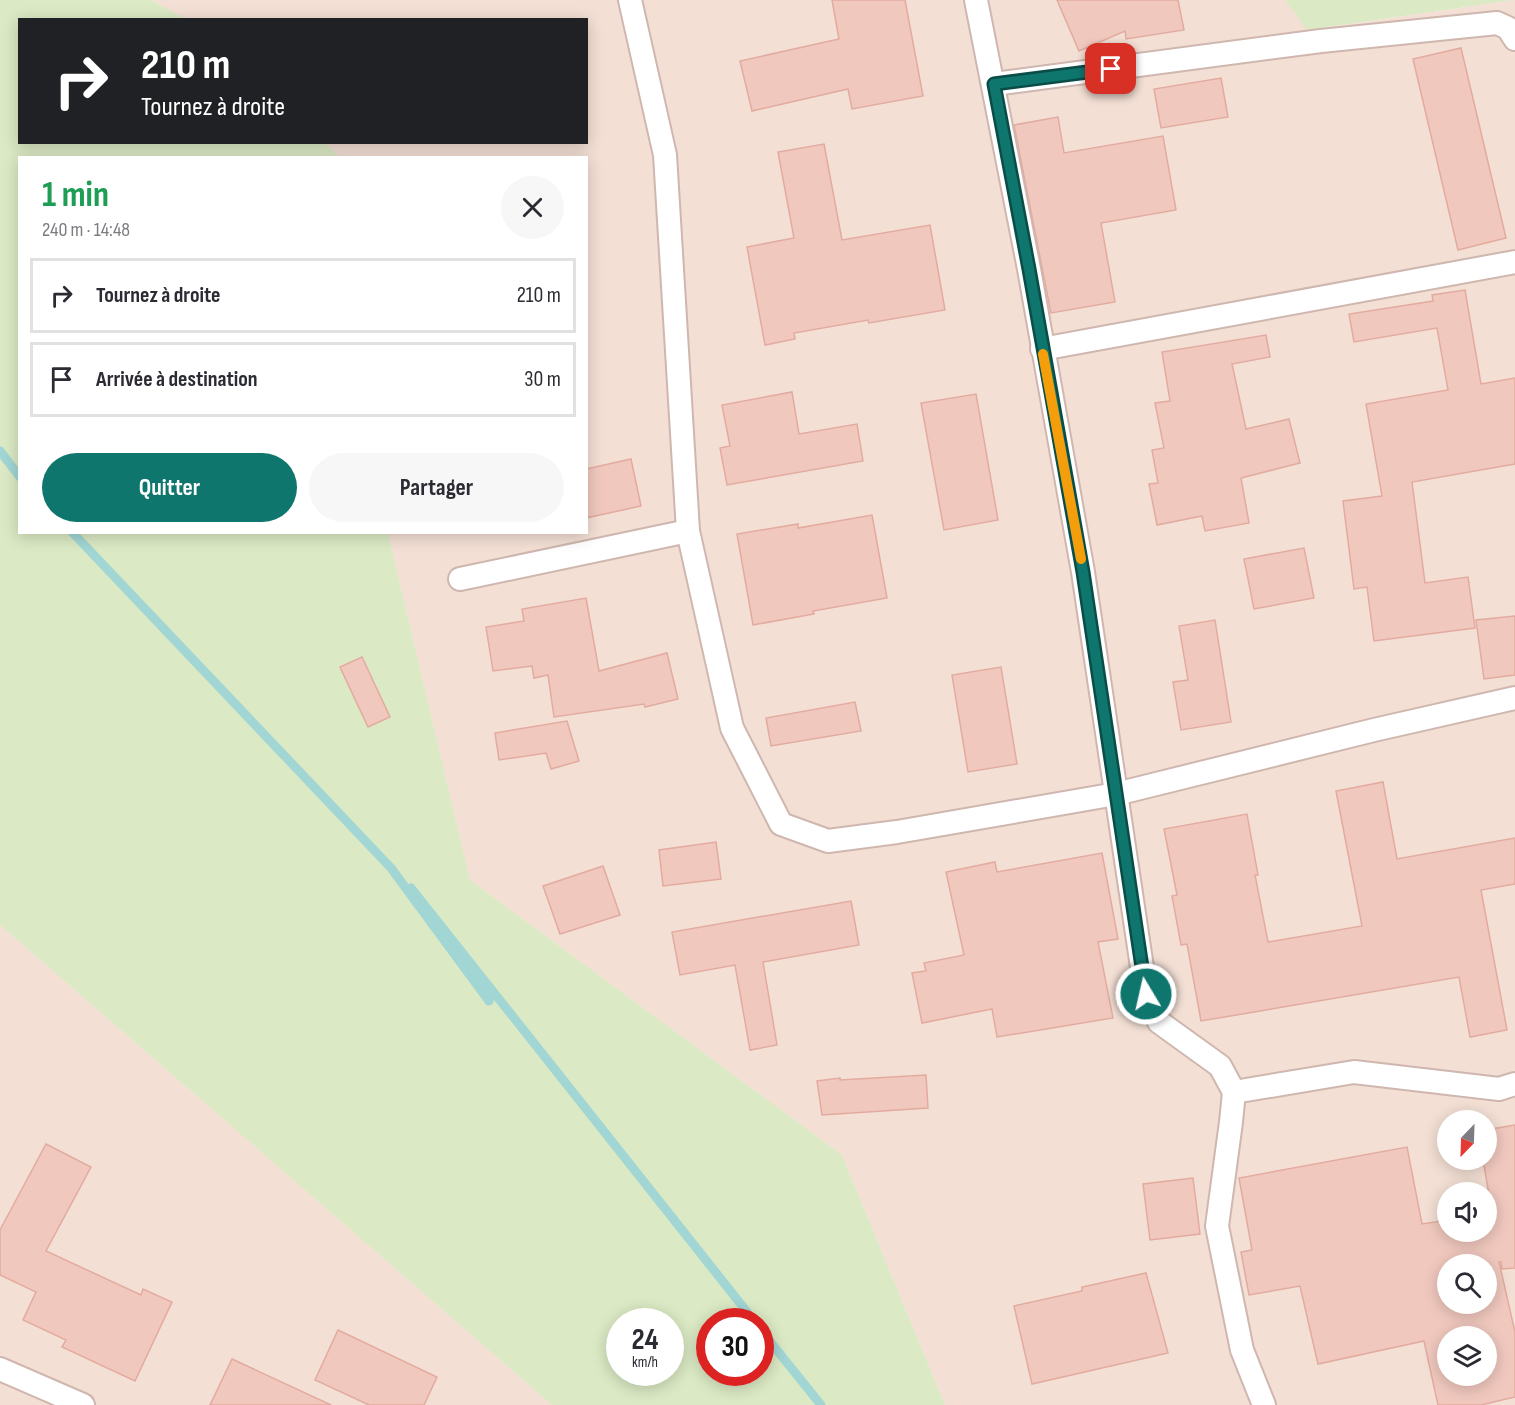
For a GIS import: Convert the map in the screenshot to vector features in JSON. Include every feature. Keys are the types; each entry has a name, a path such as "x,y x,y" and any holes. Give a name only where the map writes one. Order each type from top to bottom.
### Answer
{"street":[{"path":"630,0 665,155 688,531 732,728 781,824 828,841 897,832 1116,794 1374,730 1515,698"},
{"path":"976,0 1029,269 1083,572 1146,994 1159,1022 1220,1066 1234,1092 1217,1226 1242,1350 1264,1405"},
{"path":"994,84 1321,41 1497,23 1508,28 1515,39"},
{"path":"1042,349 1515,262"},
{"path":"460,579 688,531"},
{"path":"1234,1092 1354,1072 1499,1089 1515,1084"},
{"path":"0,1369 83,1405"}],"shaded area":[{"path":"152,0 1285,0 1308,30 1515,0 1515,1405 945,1405 842,1155 470,880 388,534 588,534 588,156 338,156 326,144 588,144 588,18 183,18"},
{"path":"0,925 552,1405 0,1405"}],"green space":[{"path":"0,0 151,0 184,18 18,18 18,144 327,144 338,156 18,156 18,534 388,534 470,880 842,1155 945,1405 552,1405 0,925"},
{"path":"1285,0 1514,0 1307,30"}],"building":[{"path":"832,0 905,0 923,96 852,109 848,89 752,111 740,61 839,39"},
{"path":"1057,0 1178,0 1184,30 1126,39 1125,31 1079,51"},
{"path":"1461,48 1506,238 1458,250 1413,59"},
{"path":"1221,78 1228,117 1161,128 1154,89"},
{"path":"1058,117 1064,153 1163,136 1176,210 1101,223 1115,302 1051,313 1014,125"},
{"path":"824,144 842,240 930,225 945,310 794,333 795,339 765,345 747,247 794,238 778,152"},
{"path":"1465,290 1481,384 1515,378 1515,464 1412,482 1425,583 1468,577 1475,628 1374,641 1367,587 1354,589 1343,501 1382,496 1366,404 1448,390 1437,328 1354,342 1349,314 1433,301 1432,295"},
{"path":"1266,335 1270,357 1232,364 1246,429 1289,419 1300,463 1241,478 1249,523 1205,531 1202,516 1157,525 1149,484 1158,483 1152,450 1164,448 1155,403 1170,401 1162,352"},
{"path":"792,392 799,434 857,424 863,461 727,485 720,448 730,446 722,405"},
{"path":"976,394 998,520 944,530 921,403"},
{"path":"631,459 641,506 588,518 588,469"},
{"path":"872,515 887,598 813,611 814,614 753,625 737,534 798,524 798,528"},
{"path":"1304,548 1314,598 1254,609 1244,559"},
{"path":"586,598 599,671 667,653 678,699 645,707 644,704 554,717 548,675 534,678 532,666 493,671 486,627 524,621 522,609"},
{"path":"1515,616 1515,675 1484,679 1476,620"},
{"path":"1215,620 1231,722 1181,730 1173,682 1188,680 1179,626"},
{"path":"362,657 390,717 368,727 340,667"},
{"path":"1001,667 1017,764 968,772 952,675"},
{"path":"855,702 861,731 771,746 766,718"},
{"path":"567,721 579,761 551,769 546,753 499,760 495,733"},
{"path":"1383,782 1397,859 1515,838 1515,884 1481,890 1507,1030 1470,1037 1459,977 1201,1021 1187,944 1181,945 1172,896 1177,895 1164,829 1247,814 1258,875 1255,875 1268,942 1362,926 1336,791"},
{"path":"716,842 721,879 663,886 659,850"},
{"path":"1102,853 1118,939 1098,942 1113,1018 997,1037 992,1009 922,1023 912,973 926,971 924,963 964,955 946,872 995,862 997,872"},
{"path":"603,866 620,915 560,934 543,886"},
{"path":"851,901 859,945 763,962 777,1045 750,1050 735,965 680,975 672,932"},
{"path":"926,1075 928,1108 822,1115 817,1081"},
{"path":"1515,1125 1515,1268 1502,1269 1501,1262 1499,1262 1515,1332 1515,1397 1481,1405 1438,1405 1424,1341 1318,1364 1300,1286 1249,1295 1241,1252 1252,1250 1239,1178 1407,1147 1422,1224 1437,1222 1437,1242 1497,1242 1497,1182 1487,1182 1485,1170 1497,1170 1497,1128"},
{"path":"46,1144 91,1167 46,1251 141,1295 143,1289 172,1302 135,1381 62,1347 66,1340 23,1320 36,1292 0,1275 0,1230"},
{"path":"1193,1178 1200,1234 1150,1240 1143,1184"},
{"path":"1146,1273 1168,1353 1032,1384 1014,1306 1082,1291 1082,1287"},
{"path":"338,1330 437,1377 424,1405 369,1405 315,1380"},
{"path":"232,1359 331,1405 210,1405"}],"waterway":[{"path":"0,451 18,474"},
{"path":"74,534 391,868 489,1001 411,888 744,1308"},
{"path":"774,1346 821,1405"}],"slow traffic":[{"path":"1043,354 1081,559"}],"route":[{"path":"1111,69 994,84 1083,572 1146,994"}]}
